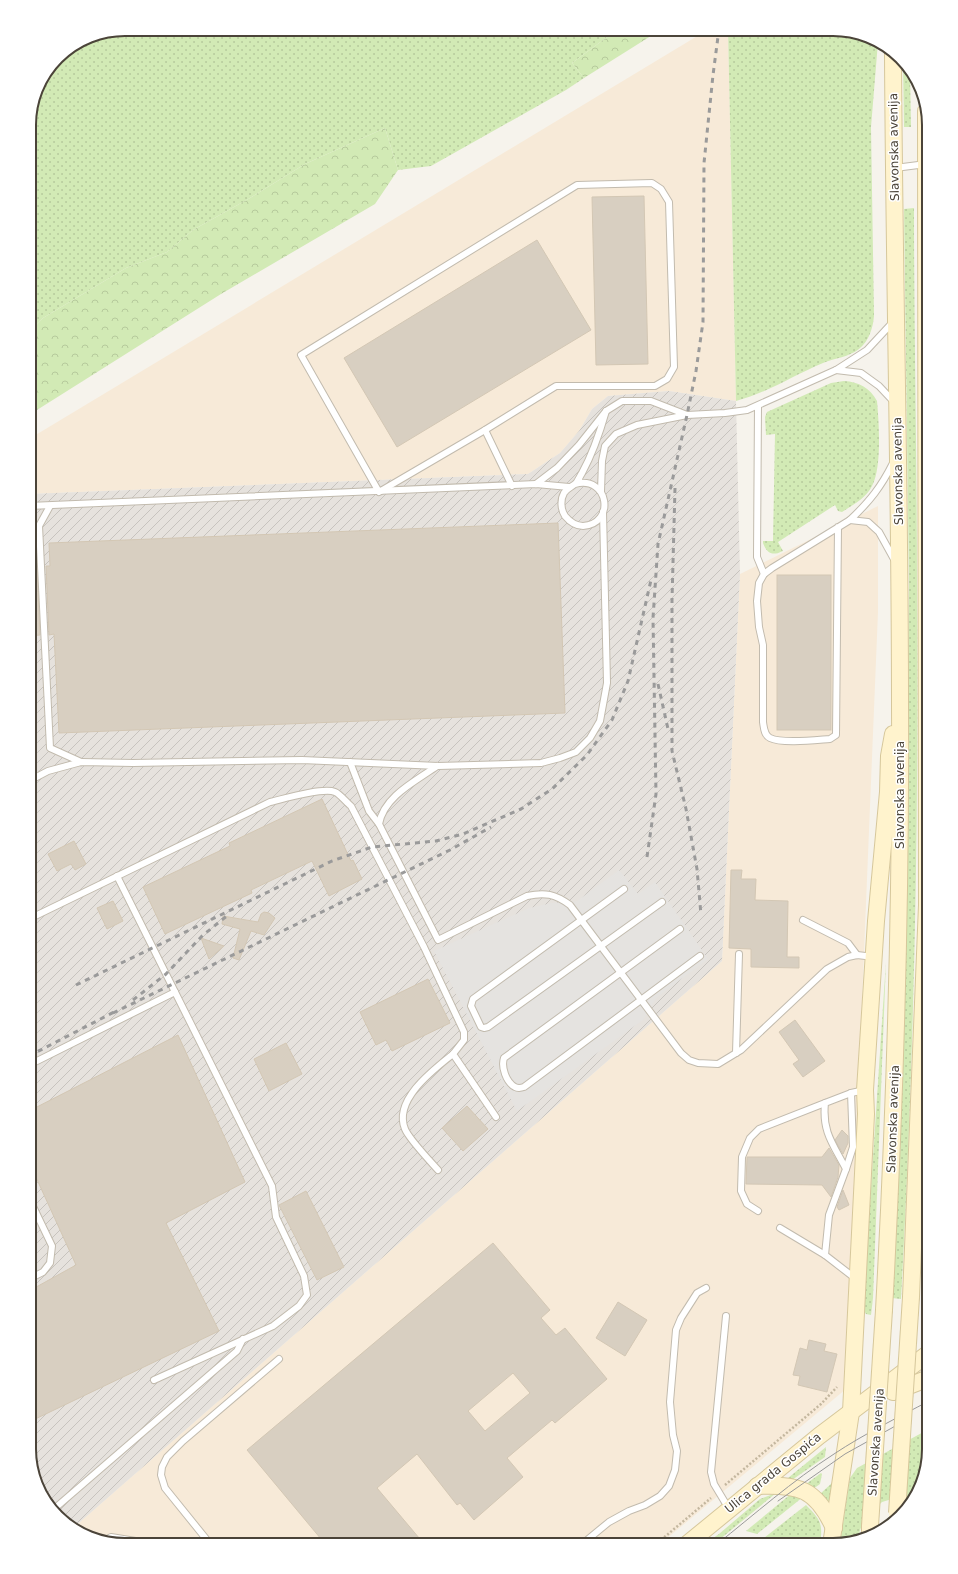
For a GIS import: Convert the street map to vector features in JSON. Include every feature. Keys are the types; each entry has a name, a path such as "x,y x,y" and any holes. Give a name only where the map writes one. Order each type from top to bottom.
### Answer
{"main road":[{"name":"Slavonska avenija","path":"870,1530 892,1164 900,875 900,568 893,59"},
{"path":"832,1538 857,1408 857,1280 866,1114 858,1091 874,957 878,890 888,792 889,756 893,730 900,706"},
{"name":"Slavonska avenija","path":"897,1511 911,1297 922,1028"},
{"name":"Ulica grada Gospića","path":"694,1538 756,1486 819,1436 922,1358"},
{"name":"Ulica grada Gospića","path":"857,1408 922,1381"},
{"path":"756,1486 787,1486 806,1492 821,1505 827,1513 834,1528"}],"lane":[{"path":"894,168 922,164"},
{"path":"652,183 661,189 669,202 674,367 667,379 655,386 556,386 485,430 379,492 301,355 577,185 652,183"},
{"path":"36,777 48,771 81,762 133,763 302,760 438,766 542,763 576,752 590,738 600,721 607,682 603,512 605,505 601,491 602,461 605,446 616,434 636,425 687,414 725,413 747,410 758,406 836,370 867,350 896,319"},
{"path":"836,370 861,373 879,386 897,405"},
{"path":"536,484 557,468 579,445 606,411 622,401 650,401 687,414"},
{"path":"758,406 757,557 764,574"},
{"path":"575,484 590,458 606,411"},
{"path":"485,430 512,486"},
{"path":"838,527 836,735 830,739 781,740 769,738 764,732 763,722 763,645 759,627 757,601 759,583 764,574 838,527 850,520 867,504 881,486 898,454"},
{"path":"601,491 588,483 575,484 569,487 564,493 562,508 569,521 581,526 595,522 603,512"},
{"path":"36,506 536,484 569,487"},
{"path":"50,506 39,526 50,748 81,762"},
{"path":"850,520 868,522 879,532 900,568"},
{"path":"350,762 369,811 379,824 438,940 527,896 539,893 560,898 570,905 582,920 681,1053 689,1060 698,1063 718,1064 736,1053 827,969 848,957 857,955 874,957"},
{"path":"379,824 381,813 393,798 438,766"},
{"path":"36,916 270,802 310,793 324,791 335,792 351,806 424,947 464,1032 464,1040 453,1054 430,1072 416,1087 405,1106 403,1121 405,1130 438,1170"},
{"path":"117,876 272,1186 276,1217 304,1276 307,1295 299,1306 273,1326 154,1380"},
{"path":"624,889 473,1000 471,1006 481,1027 488,1027 662,902"},
{"path":"803,920 848,943 857,955"},
{"path":"680,930 504,1058 502,1067 510,1083 515,1087 524,1088 700,956"},
{"path":"736,1053 739,954"},
{"path":"36,1062 175,992"},
{"path":"453,1054 496,1117"},
{"path":"758,1211 747,1204 741,1191 742,1157 750,1138 759,1129 858,1091 853,1120 853,1147 829,1215 825,1255"},
{"path":"825,1103 824,1117 826,1130 846,1169"},
{"path":"36,1213 52,1246 50,1263 43,1272 36,1276"},
{"path":"780,1228 825,1255 857,1280"},
{"path":"590,1538 609,1522 645,1505 660,1496 669,1486 675,1470 677,1451 673,1435 670,1402 676,1330 697,1293 706,1288"},
{"path":"726,1316 711,1472 714,1484 729,1509"},
{"path":"57,1507 237,1351 243,1339"},
{"path":"206,1538 165,1488 161,1475 162,1467 167,1457 183,1441 279,1359"}],"path":[{"path":"663,1538 821,1404 839,1385"}],"shaded area":[{"path":"697,36 728,36 736,401 669,391 608,396 592,409 579,431 560,453 528,474 36,494 36,435"},
{"path":"669,391 736,401 740,574 722,961 77,1524 58,1508 45,1489 36,1455 36,494 528,474 560,453 579,431 592,409 608,396"},
{"path":"878,506 878,612 846,1389 667,1538 119,1538 96,1533 77,1524 722,961 740,574"},
{"path":"619,870 638,894 655,882 708,959 656,998 643,1020 517,1111 434,951 529,908 552,903 577,901"}],"green space":[{"path":"119,36 609,36 572,63 584,78 566,90 431,166 398,170 385,128 305,164 250,198 193,230 167,252 126,268 43,318 36,326 36,119 39,102 48,80 66,58 80,48 102,39"},
{"path":"609,36 651,36 584,78 572,63"},
{"path":"728,36 839,36 873,45 878,48 871,127 874,316 870,334 862,346 851,354 823,363 770,389 736,401"},
{"path":"903,70 910,80 911,127 904,127"},
{"path":"385,128 398,170 375,204 221,294 36,411 36,326 43,318 126,268 167,252 193,230 250,198 305,164"},
{"path":"914,208 917,492 917,764 915,943 906,1210 901,1299 892,1298 900,1156 905,1005 909,585 904,209"},
{"path":"844,381 864,386 877,401 879,457 872,486 863,498 842,512 838,511 835,505 778,542 783,551 773,554 768,552 763,541 773,541 775,434 766,435 765,417 767,412 831,383"},
{"path":"886,961 873,1298 871,1315 866,1314 863,1309"},
{"path":"922,1293 922,1320 921,1321"},
{"path":"922,1332 921,1349 921,1333"},
{"path":"922,1433 922,1449 919,1472 908,1497 905,1495 882,1502 864,1519 859,1534 841,1537 850,1478 857,1468"},
{"path":"826,1447 825,1457 792,1480 788,1479 788,1478"},
{"path":"821,1473 820,1484 813,1489 806,1484"},
{"path":"833,1482 829,1501 827,1501 820,1494"},
{"path":"776,1493 721,1538 713,1538 719,1534 760,1499"},
{"path":"792,1493 803,1497 757,1534 746,1531"},
{"path":"806,1505 818,1519 821,1527 821,1538 764,1538"}],"building":[{"path":"644,196 648,364 596,365 592,197"},
{"path":"537,240 591,330 397,447 344,358"},
{"path":"558,523 565,713 59,733 54,634 49,635 46,566 50,566 49,543"},
{"path":"36,567 37,567 40,635 36,635"},
{"path":"777,575 831,575 831,730 777,730"},
{"path":"322,799 351,861 353,860 362,879 329,896 312,861 251,890 252,893 165,934 143,887 230,846 229,843"},
{"path":"74,841 86,864 75,870 71,864 57,871 48,854"},
{"path":"731,870 742,870 741,879 756,879 755,900 788,901 787,957 799,957 799,968 751,967 751,949 729,948"},
{"path":"113,901 123,921 107,929 97,908"},
{"path":"264,912 269,913 275,918 264,935 251,931 239,960 233,958 240,929 222,924 223,916 258,922 261,914"},
{"path":"201,938 224,946 209,959"},
{"path":"428,979 450,1023 392,1051 386,1040 376,1045 360,1012"},
{"path":"795,1020 825,1061 803,1077 793,1064 799,1060 779,1032"},
{"path":"178,1035 245,1182 166,1223 219,1331 36,1419 36,1287 76,1265 36,1177 36,1107"},
{"path":"286,1043 302,1074 269,1091 254,1059"},
{"path":"467,1106 488,1129 463,1151 442,1128"},
{"path":"842,1130 848,1136 848,1143 843,1154 835,1140"},
{"path":"829,1148 839,1165 838,1177 831,1197 822,1185 746,1184 747,1157 822,1157"},
{"path":"843,1190 849,1205 839,1210 837,1207"},
{"path":"306,1191 344,1267 317,1280 279,1205"},
{"path":"493,1243 550,1310 541,1318 556,1335 565,1328 607,1379 555,1423 552,1420 507,1458 523,1477 474,1520 460,1503 457,1505 417,1454 377,1488 419,1538 320,1538 247,1450","holes":["513,1373 530,1393 485,1431 468,1411"]},
{"path":"618,1302 647,1320 625,1356 596,1338"},
{"path":"809,1340 826,1344 824,1351 837,1354 827,1392 798,1385 800,1376 793,1375 800,1348 807,1350"}],"tram line":[{"path":"725,1538 788,1486 818,1464 881,1426 922,1405"},
{"path":"778,1501 845,1454 899,1424"}],"railway":[{"path":"647,857 656,794 653,618 658,544 696,371 703,322 704,163 718,36"},
{"path":"675,488 672,600 672,751 686,809 697,869 701,915"},
{"path":"76,985 332,861 372,847 436,841 463,834 521,809 552,789 587,755 612,720 628,681 651,580"},
{"path":"658,684 668,729"},
{"path":"113,1013 450,850 491,827"},
{"path":"133,1000 166,974 202,936 228,915"},
{"path":"36,1052 116,1011"}]}
